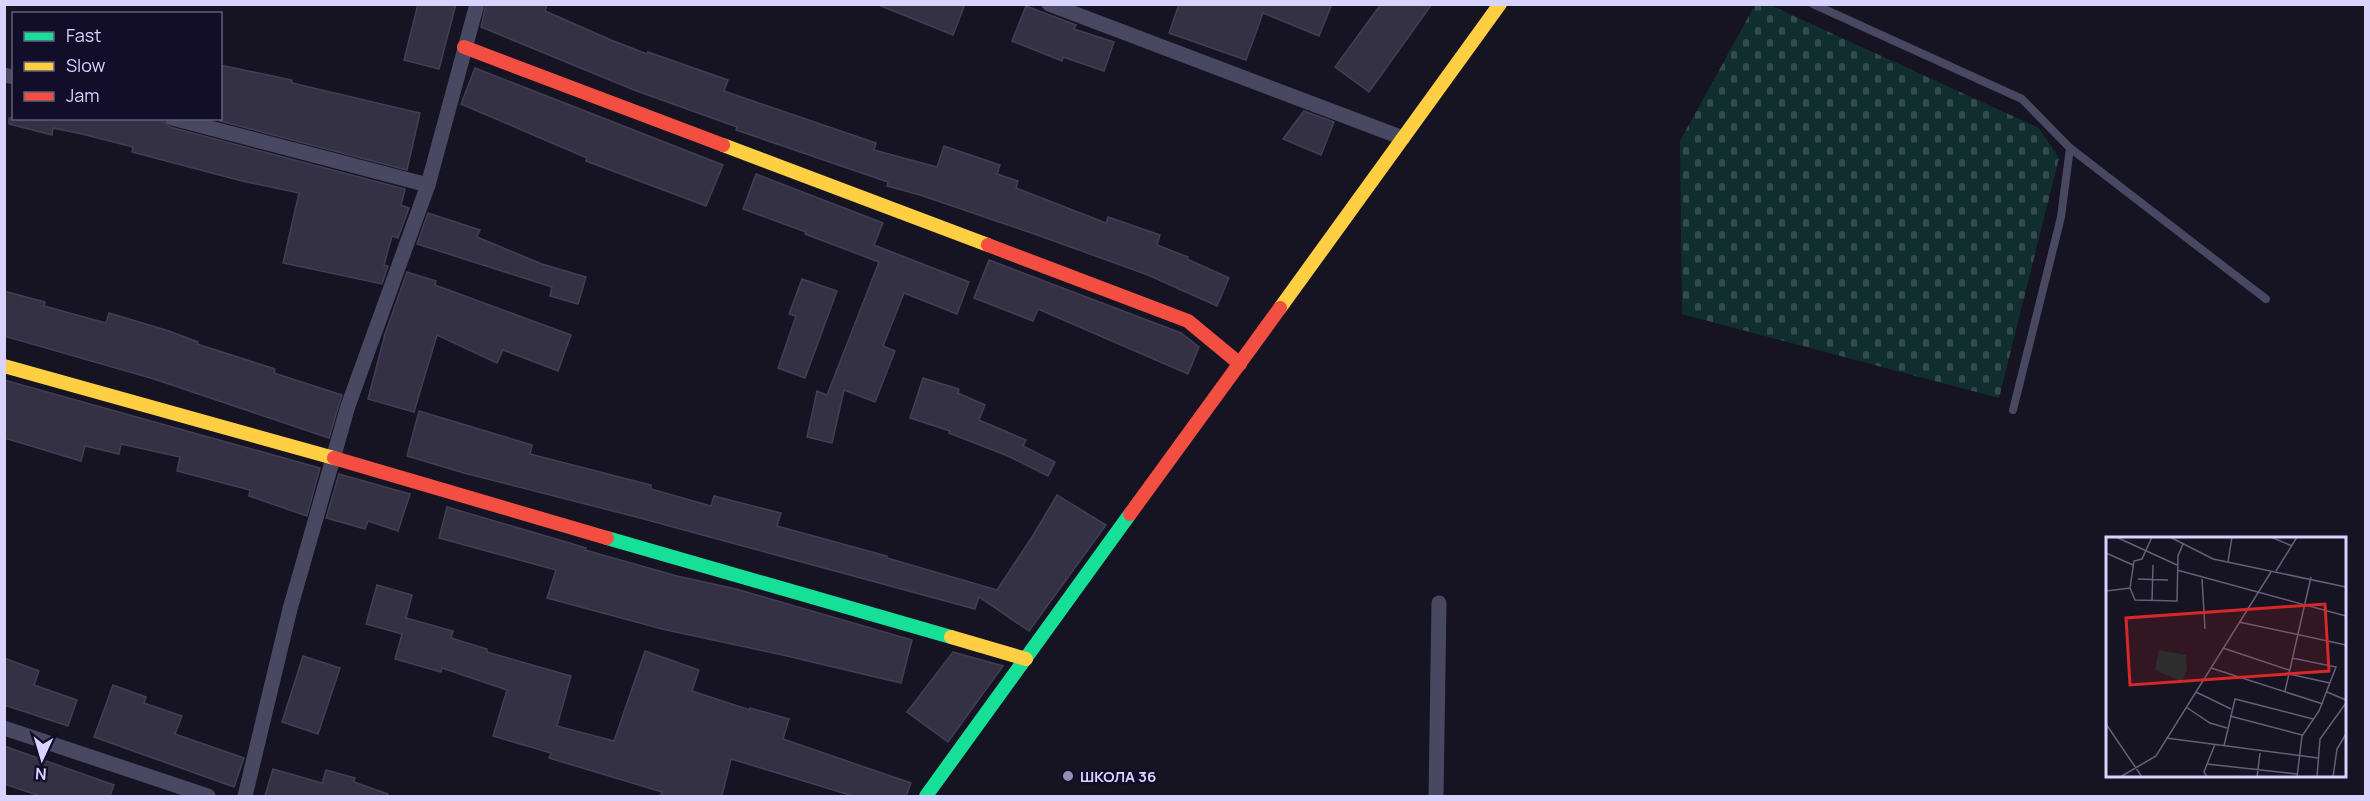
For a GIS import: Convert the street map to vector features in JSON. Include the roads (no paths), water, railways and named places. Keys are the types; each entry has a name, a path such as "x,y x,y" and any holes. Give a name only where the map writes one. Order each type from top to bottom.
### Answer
{"street":[{"path":"245,796 290,609 348,406 428,185 477,4"},
{"path":"1049,4 1403,138"},
{"path":"926,796 1500,4"},
{"path":"464,47 1188,321 1240,364"},
{"path":"180,120 428,185"},
{"path":"4,366 333,458 1026,659"},
{"path":"1436,796 1439,603"},
{"path":"4,728 208,796"}],"lane":[{"path":"1813,4 2022,99 2070,148 2266,299"},
{"path":"2013,410 2061,218 2070,148"}],"place":[{"name":"ШКОЛА 36","path":"1068,776"}]}
